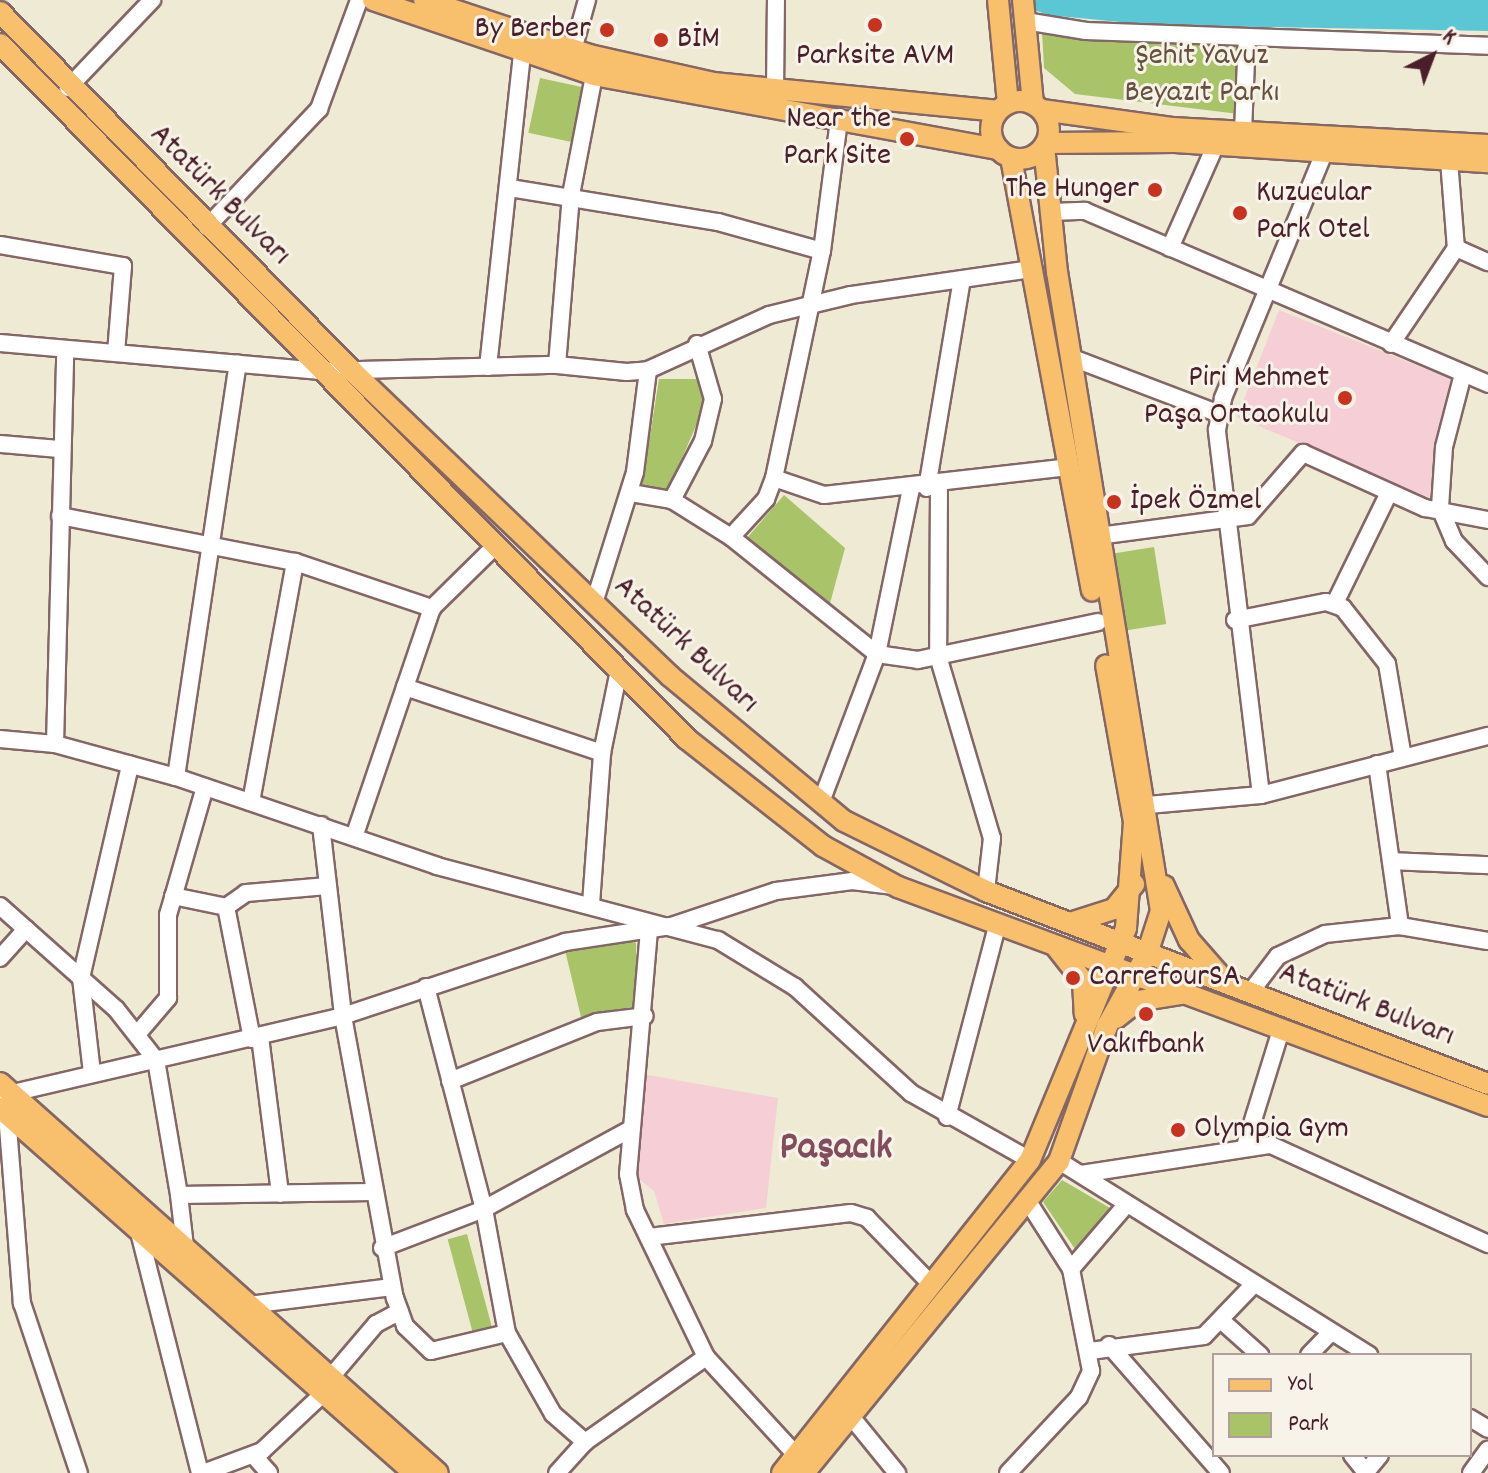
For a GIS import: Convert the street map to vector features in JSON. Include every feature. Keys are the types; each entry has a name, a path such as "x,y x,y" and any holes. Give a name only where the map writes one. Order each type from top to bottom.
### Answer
{"main road":[{"path":"373,0 594,75 1028,158 1046,145 1216,144 1488,162"},
{"path":"424,0 573,50 775,92 1038,107 1243,132 1488,145"},
{"path":"801,1465 931,1284 1030,1160 1085,1017 1120,942 1134,884 1134,822 1070,467 1032,269 1004,154 990,126 1002,107 998,0"},
{"path":"782,1473 801,1465 853,1419 1059,1161 1107,1026 1147,954 1161,911 1148,805 1098,536 1070,357 1051,212 1046,145 1024,10"},
{"name":"Atatürk Bulvarı","path":"7,20 68,88 353,372 594,603 750,747 821,802 876,841 986,891 1488,1084"},
{"name":"Atatürk Bulvarı","path":"1,49 619,670 749,794 823,846 898,887 1488,1106"},
{"path":"1159,876 1189,940 1229,985"},
{"path":"1069,923 1114,909 1134,884"},
{"path":"1052,943 1083,981 1085,1017"},
{"path":"1107,1026 1138,1001 1185,994"},
{"path":"3,1099 138,1228 438,1473"},
{"path":"3,1099 185,1247 249,1305 414,1473"}],"street":[{"path":"68,88 152,0"},
{"path":"207,227 319,109 359,0"},
{"path":"573,50 587,0"},
{"path":"775,92 776,0"},
{"path":"1024,10 1086,31 1488,46"},
{"path":"1,49 7,20"},
{"path":"1243,132 1247,37"},
{"path":"488,367 510,188 522,53"},
{"path":"557,365 571,195 594,75"},
{"path":"731,537 766,499 774,478 822,251 839,120"},
{"path":"1170,248 1216,144"},
{"path":"1261,795 1223,522 1219,414 1264,293 1325,151"},
{"path":"1391,344 1456,248 1449,160"},
{"path":"510,188 571,195 718,222 822,251"},
{"path":"1051,212 1085,211 1264,293 1488,384"},
{"path":"0,245 123,266 116,353"},
{"path":"1456,248 1488,262"},
{"path":"0,343 321,371 557,365 648,370 697,344 810,305 1032,269"},
{"path":"821,802 877,654 926,488 962,279"},
{"path":"672,500 703,441 713,399 697,344"},
{"path":"55,744 60,449 65,349"},
{"path":"1070,357 1219,414"},
{"path":"176,777 214,545 238,364"},
{"path":"594,603 631,493 648,370"},
{"path":"1463,374 1444,447 1440,508 1454,541 1488,577"},
{"path":"0,444 60,449"},
{"path":"1098,536 1223,522 1248,516 1303,453 1389,493 1488,520"},
{"path":"774,478 824,495 926,488 1070,467"},
{"path":"926,488 938,656 992,838 986,891"},
{"path":"631,493 672,500 731,537 877,654 901,661 1098,622"},
{"path":"1335,603 1389,493"},
{"path":"60,516 295,562 432,608"},
{"path":"354,837 432,608 495,546"},
{"path":"251,802 295,562"},
{"path":"1235,620 1335,603"},
{"path":"1335,603 1382,650 1403,758"},
{"path":"591,904 602,753 619,670"},
{"path":"405,687 602,753"},
{"path":"1148,805 1261,795 1488,736"},
{"path":"0,739 55,744 176,777 498,884 591,904 671,926 766,966 947,1117 1030,1160"},
{"path":"1377,764 1400,926"},
{"path":"92,1073 81,978 130,765"},
{"path":"139,1032 168,998 164,958 173,896 205,787"},
{"path":"321,825 343,1016 382,1248 400,1311 431,1351 507,1333"},
{"path":"1391,861 1488,865"},
{"path":"79,1473 22,1303 5,1165 3,1099 92,1073 343,1016 565,942 671,926 776,891 852,881 898,887"},
{"path":"173,896 226,907 246,893 328,886"},
{"path":"0,906 139,1032 156,1060 185,1247"},
{"path":"226,907 256,1038 280,1194"},
{"path":"947,1117 998,923"},
{"path":"1249,994 1297,944 1400,926 1488,941"},
{"path":"0,958 26,929"},
{"path":"649,930 645,1016 628,1174 649,1237 706,1357 801,1465"},
{"path":"426,987 484,1209 507,1333 553,1414 585,1442"},
{"path":"450,1081 597,1022 645,1016"},
{"path":"1246,1143 1281,1030"},
{"path":"382,1248 484,1209 631,1129"},
{"path":"1081,1174 1246,1143 1293,1152 1488,1244"},
{"path":"1059,1161 1366,1353"},
{"path":"179,1195 372,1192"},
{"path":"1008,1473 1030,1467 1089,1381 1090,1351 1071,1269 1027,1200"},
{"path":"1071,1269 1127,1204"},
{"path":"649,1237 851,1213 867,1218 931,1284"},
{"path":"138,1228 201,1473 253,1455 328,1384 376,1324 400,1311"},
{"path":"1090,1351 1109,1345 1186,1342 1223,1322 1254,1284"},
{"path":"249,1305 392,1287"},
{"path":"1223,1322 1258,1353"},
{"path":"1311,1353 1331,1332"},
{"path":"1109,1345 1221,1473"},
{"path":"557,1473 585,1442 706,1357"},
{"path":"853,1419 897,1473"},
{"path":"1471,1473 1488,1450"},
{"path":"253,1455 269,1473"}],"shaded area":[{"name":"Piri Mehmet Paşa Ortaokulu","path":"1279,310 1451,379 1434,444 1433,499 1237,417"},
{"path":"642,1074 778,1098 766,1208 664,1224 654,1191 635,1176"}],"green space":[{"name":"Şehit Yavuz Beyazıt Parkı","path":"1042,31 1237,45 1239,114 1075,94 1044,68"},
{"path":"540,78 583,87 571,142 528,133"},
{"path":"659,379 702,379 706,403 668,490 642,486"},
{"path":"784,495 845,548 829,607 747,538"},
{"path":"1154,547 1166,624 1121,631 1109,554"},
{"path":"629,937 636,943 637,1006 581,1017 565,950"},
{"path":"1062,1180 1110,1208 1075,1249 1043,1202"},
{"path":"467,1234 492,1328 473,1333 448,1239"}],"water":[{"path":"1008,0 1488,0 1488,31 1151,25 1048,15"}],"place":[{"name":"Parksite AVM","path":"875,25"},
{"name":"By Berber","path":"607,30"},
{"name":"BİM","path":"661,40"},
{"name":"Near the Park Site","path":"907,139"},
{"name":"The Hunger","path":"1155,190"},
{"name":"Kuzucular Park Otel","path":"1240,213"},
{"name":"Piri Mehmet Paşa Ortaokulu","path":"1345,398"},
{"name":"İpek Özmel","path":"1114,502"},
{"name":"CarrefourSA","path":"1073,978"},
{"name":"Vakıfbank","path":"1146,1014"},
{"name":"Olympia Gym","path":"1178,1130"}],"district":[{"name":"Paşacık","path":"836,1150"}]}
